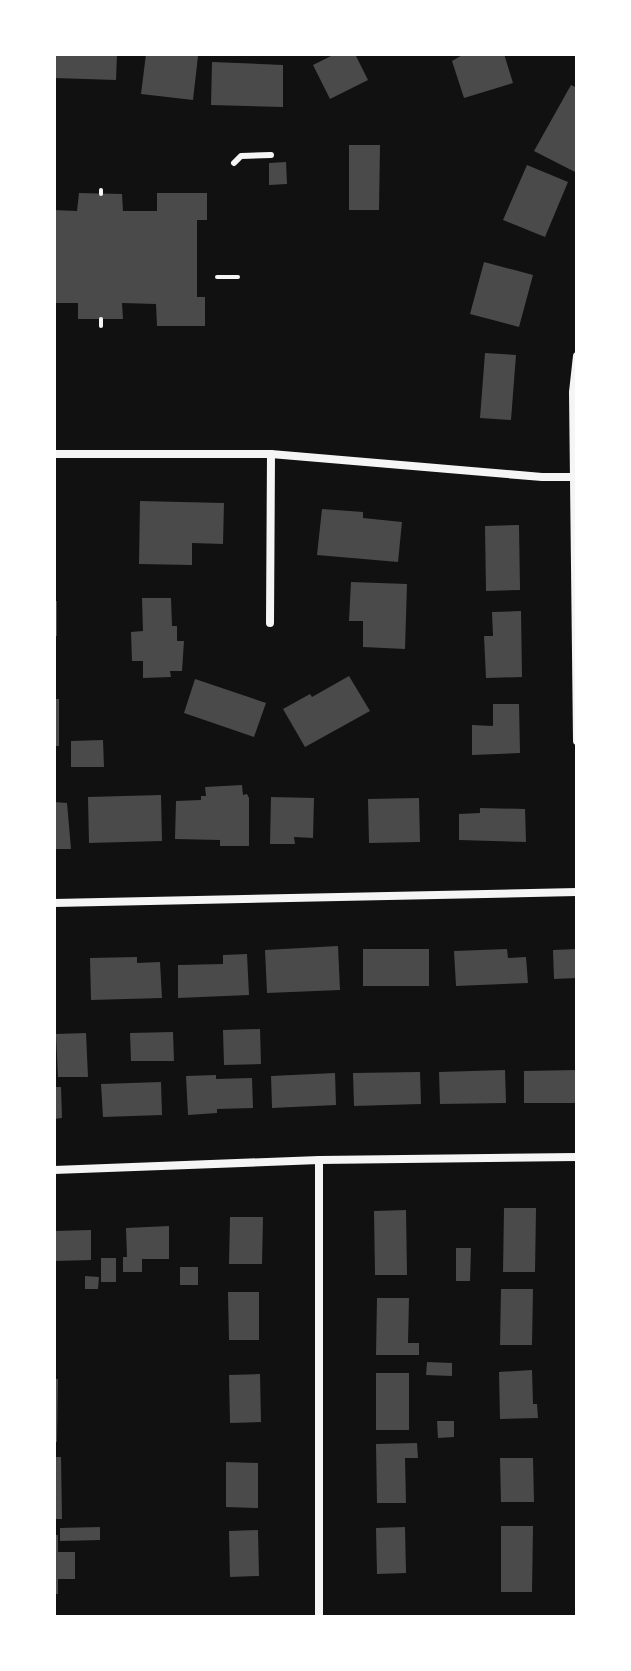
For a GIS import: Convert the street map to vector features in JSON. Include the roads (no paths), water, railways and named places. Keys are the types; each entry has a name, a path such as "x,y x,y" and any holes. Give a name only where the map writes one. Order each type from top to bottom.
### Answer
{"street":[{"path":"577,356 573,392 577,741"},
{"path":"54,454 271,454 542,477 574,477"},
{"path":"270,623 271,454"},
{"path":"54,903 577,892"},
{"path":"54,1170 319,1160 577,1157"},
{"path":"319,1160 319,1617"}],"lane":[{"path":"234,163 241,156 271,155"}]}
